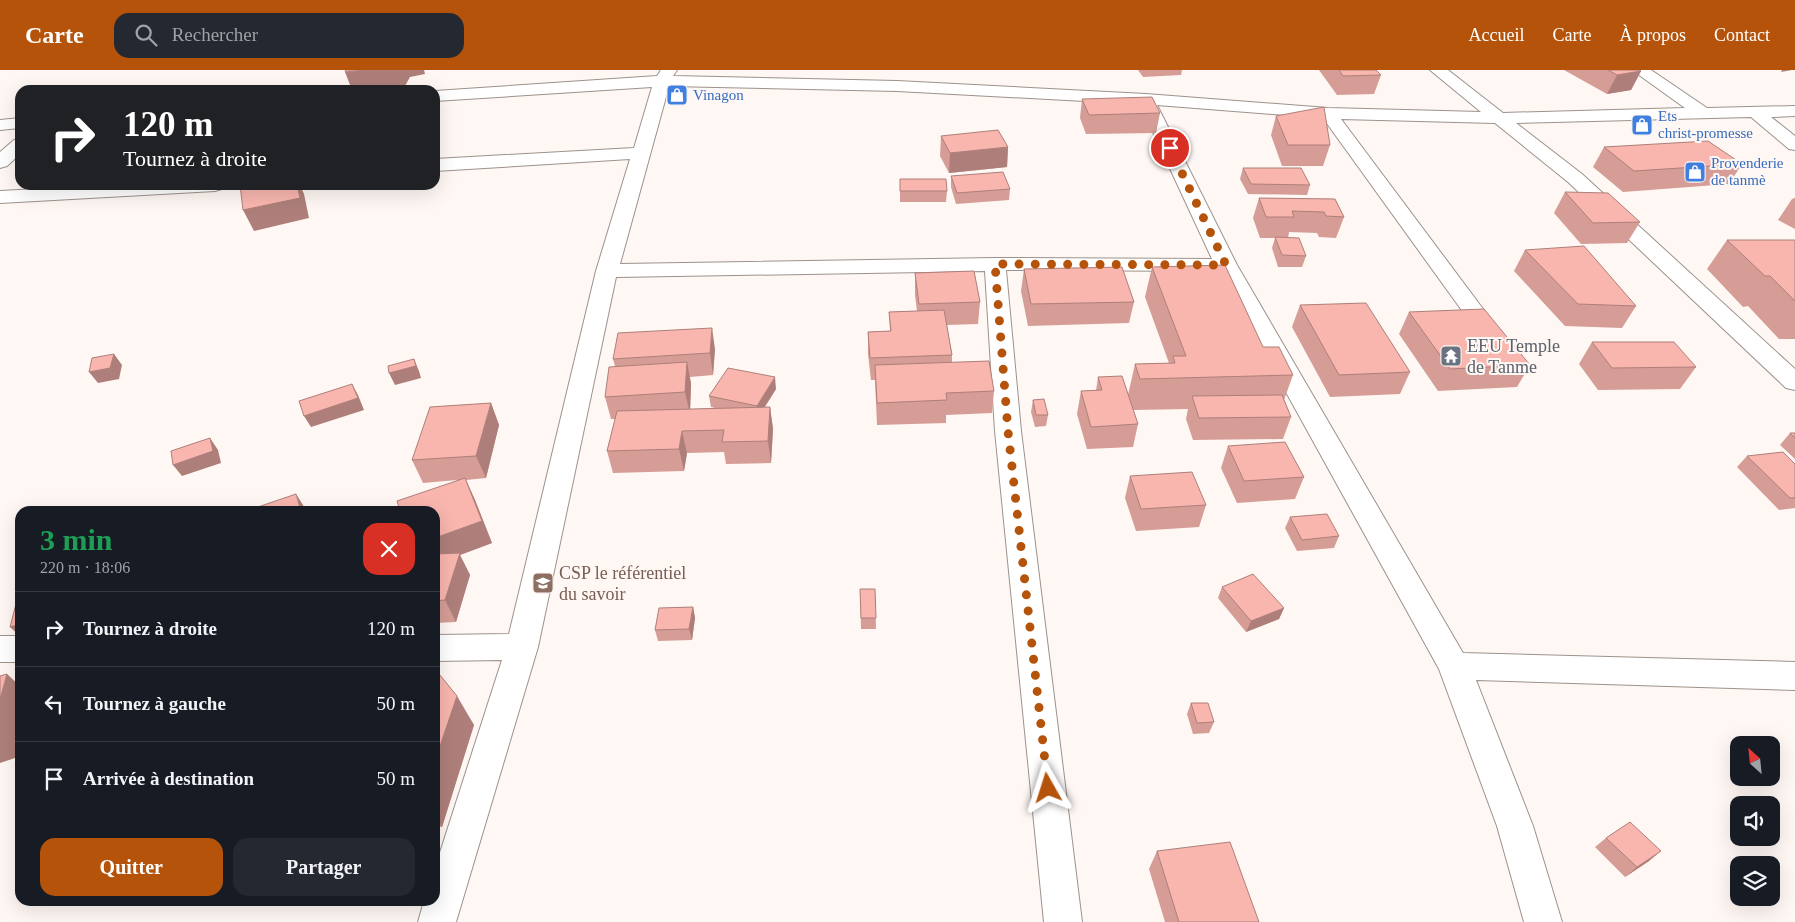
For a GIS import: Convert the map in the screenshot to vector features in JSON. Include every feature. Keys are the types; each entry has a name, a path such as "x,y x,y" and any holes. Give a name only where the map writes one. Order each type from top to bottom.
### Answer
{"street":[{"path":"1438,70 1575,178 1795,382"},
{"path":"1640,70 1705,114"},
{"path":"440,96 665,76 1146,98 1328,113 1498,118 1757,114 1795,111"},
{"path":"437,922 522,647 607,271 665,76"},
{"path":"1146,98 1226,265 1454,666 1515,826 1544,922"},
{"path":"1328,113 1484,326"},
{"path":"1757,114 1795,145"},
{"path":"0,125 15,124"},
{"path":"0,162 15,148"},
{"path":"440,165 641,154"},
{"path":"0,197 125,190"},
{"path":"607,271 995,264 1226,265"},
{"path":"995,264 1008,431 1063,922"},
{"path":"440,648 522,647"},
{"path":"0,650 15,649"},
{"path":"1454,666 1795,676"}],"building":[{"path":"346,70 366,70 345,72"},
{"path":"1339,70 1376,70 1381,75 1343,76"},
{"path":"1608,70 1639,70 1641,71 1617,75"},
{"path":"1152,97 1160,113 1089,115 1082,99"},
{"path":"1324,107 1330,145 1288,145 1276,116"},
{"path":"998,130 1008,147 950,153 941,136"},
{"path":"1708,141 1742,164 1634,171 1604,147"},
{"path":"1243,168 1301,168 1310,185 1251,184"},
{"path":"1003,172 1010,189 957,193 951,176"},
{"path":"900,179 946,179 947,191 900,191"},
{"path":"241,190 298,190 300,198 243,210"},
{"path":"1565,192 1608,193 1640,222 1593,223"},
{"path":"1259,198 1335,199 1344,217 1326,216 1324,212 1292,211 1294,217 1266,217"},
{"path":"1275,237 1299,238 1306,256 1282,255"},
{"path":"1727,240 1795,240 1795,301 1770,276 1765,276"},
{"path":"1584,246 1636,306 1578,304 1525,250"},
{"path":"1225,265 1263,347 1279,347 1293,375 1140,379 1135,364 1175,363 1173,356 1186,356 1152,267"},
{"path":"1122,267 1134,302 1031,304 1024,269"},
{"path":"974,271 980,302 919,304 915,273"},
{"path":"1366,303 1410,372 1339,375 1300,305"},
{"path":"1484,309 1530,365 1450,369 1409,312"},
{"path":"944,310 952,355 870,358 868,332 891,331 889,312"},
{"path":"712,328 710,353 613,359 618,333"},
{"path":"1592,342 1674,342 1696,367 1612,368"},
{"path":"114,354 110,368 89,372 92,358"},
{"path":"414,359 416,366 389,373 388,366"},
{"path":"989,361 994,391 946,393 947,400 877,403 875,365"},
{"path":"687,362 685,392 605,397 609,367"},
{"path":"728,368 775,377 757,406 709,396"},
{"path":"1122,376 1138,424 1091,427 1081,391 1102,390 1098,377"},
{"path":"352,384 358,398 304,416 299,401"},
{"path":"1282,395 1291,417 1199,418 1192,396"},
{"path":"1044,399 1048,415 1036,415 1033,400"},
{"path":"491,403 476,456 412,460 430,407"},
{"path":"770,407 768,441 722,442 724,430 682,431 679,449 607,451 617,411"},
{"path":"210,438 213,451 173,465 171,451"},
{"path":"1285,442 1304,477 1244,481 1228,446"},
{"path":"1783,452 1795,464 1795,498 1790,498 1747,456"},
{"path":"1192,472 1206,505 1141,509 1130,476"},
{"path":"465,478 482,521 440,536 440,506 398,506 397,501"},
{"path":"296,494 300,506 261,506"},
{"path":"1327,514 1339,536 1302,540 1290,517"},
{"path":"460,553 445,600 440,600 440,554"},
{"path":"1253,574 1284,608 1251,621 1222,587"},
{"path":"860,589 875,589 876,618 861,618"},
{"path":"693,607 689,629 655,630 659,608"},
{"path":"15,608 15,626 10,627"},
{"path":"7,674 0,699 0,676"},
{"path":"440,675 457,696 440,746"},
{"path":"1191,703 1208,703 1214,722 1197,723"},
{"path":"1630,822 1661,851 1637,867 1606,838"},
{"path":"1230,842 1259,922 1179,922 1157,851"}],"place":[{"name":"Vinagon","path":"677,95"},
{"name":"Ets christ-promesse","path":"1642,125"},
{"name":"Provenderie de tanmè","path":"1695,172"},
{"name":"EEU Temple de Tanme","path":"1451,356"},
{"name":"CSP le référentiel du savoir","path":"543,583"}],"route":[{"path":"1048,788 1008,431 995,264 1226,265 1170,148"}]}
